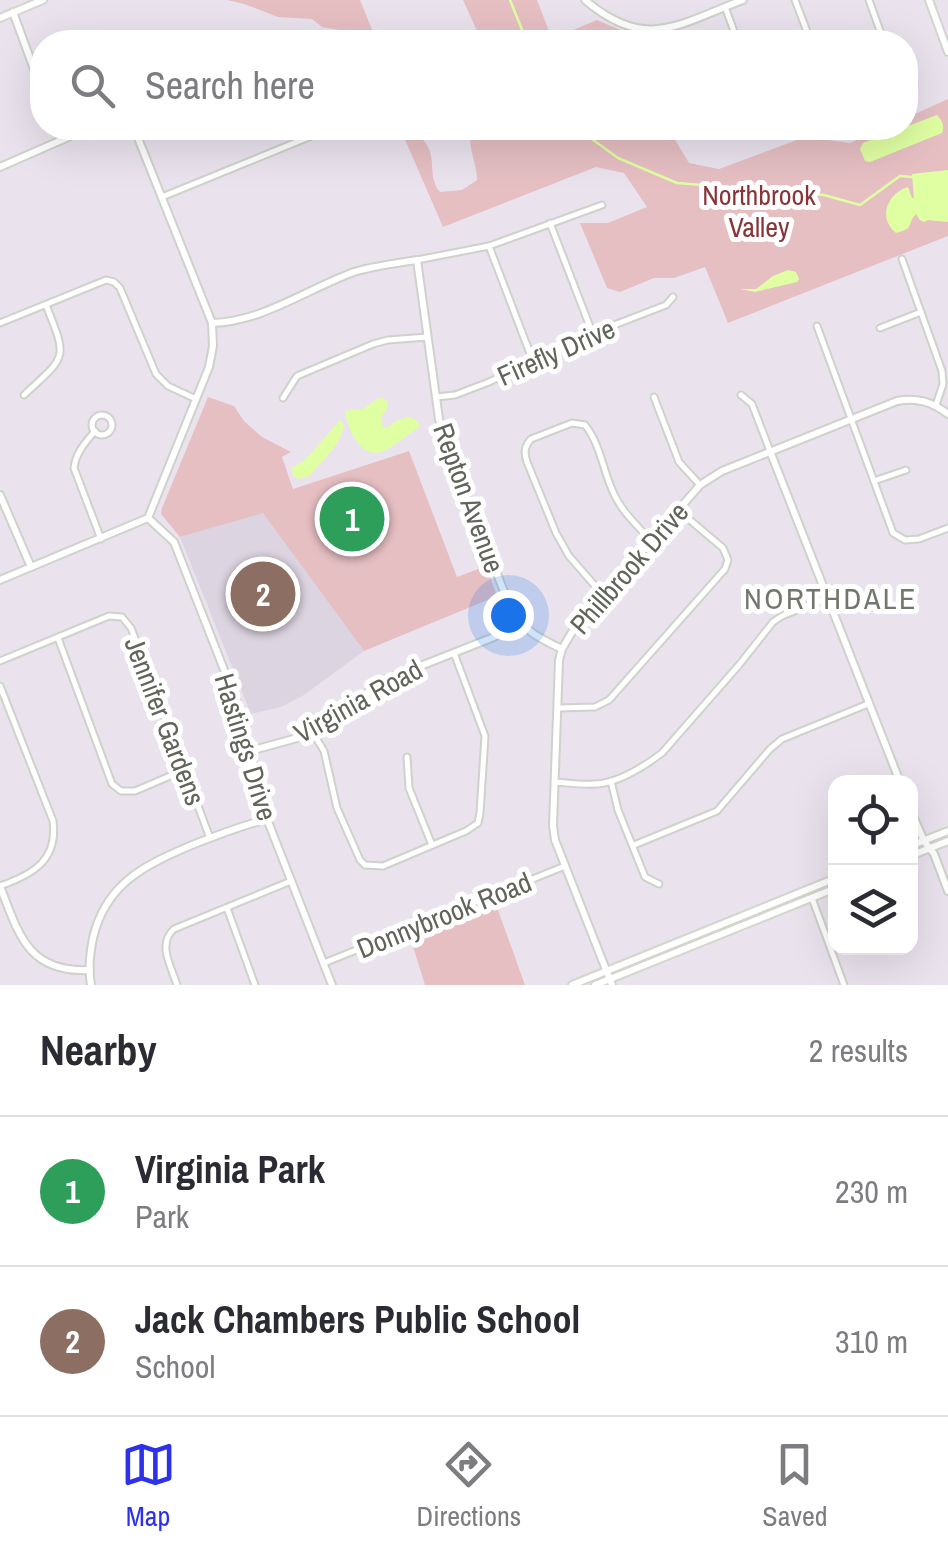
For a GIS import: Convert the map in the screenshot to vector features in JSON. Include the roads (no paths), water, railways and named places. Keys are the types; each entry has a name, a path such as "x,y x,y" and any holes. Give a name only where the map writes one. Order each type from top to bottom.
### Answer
{"street":[{"path":"0,18 43,0"},
{"path":"585,0 612,21 638,29 663,29 743,0"},
{"path":"795,0 806,30"},
{"path":"868,0 879,30"},
{"path":"929,0 948,52"},
{"path":"725,7 734,30"},
{"path":"13,12 30,58"},
{"path":"0,167 58,140"},
{"path":"0,580 148,518 209,367 212,323 139,140"},
{"path":"162,197 302,140"},
{"path":"212,323 243,319 356,272 489,246 602,205"},
{"path":"550,223 592,334"},
{"path":"489,246 531,357"},
{"path":"902,259 942,371 943,384 936,405 948,414"},
{"name":"Repton Avenue","path":"417,260 438,419 518,621"},
{"path":"0,323 106,280 114,282 156,374 168,386 196,399"},
{"name":"Firefly Drive","path":"436,397 489,382 531,357 666,305 672,298"},
{"path":"24,396 59,360 61,344 46,304"},
{"path":"880,328 921,312"},
{"path":"816,326 894,532 904,540 919,539 948,528"},
{"path":"283,398 297,376 373,344 427,336"},
{"path":"741,395 752,404 897,775"},
{"path":"654,397 679,462 700,486"},
{"name":"Phillbrook Drive","path":"609,979 552,826 562,649 572,632 678,510 700,486 722,471 906,400 936,405"},
{"path":"603,595 569,556 556,533 527,462 526,444 572,423 585,425 621,508 652,542"},
{"path":"95,432 80,449 74,468 101,539"},
{"path":"874,481 906,470"},
{"path":"0,494 32,568"},
{"path":"558,708 595,707 609,700 725,569 728,560 722,548 678,510"},
{"name":"Hastings Drive","path":"148,518 174,542 239,708 267,819 332,985"},
{"path":"555,782 603,784 634,772 662,753 773,622 827,598"},
{"name":"Jennifer Gardens","path":"0,662 110,616 122,617 131,628 210,838"},
{"path":"518,621 537,638 562,649"},
{"name":"Virginia Road","path":"250,750 313,733 385,680 494,637 518,621"},
{"path":"58,638 112,784 121,791 135,791 184,770"},
{"path":"313,733 324,750 338,808 365,865 383,866 466,831 478,823 484,736 454,652"},
{"path":"0,686 55,837 42,862 26,875 0,886 26,947 49,965 90,970"},
{"path":"634,846 717,811 782,739 868,704"},
{"path":"407,756 409,788 432,846"},
{"path":"612,781 618,810 645,877 659,884"},
{"path":"91,985 91,948 96,928 112,896 131,875 210,838 267,819"},
{"path":"918,827 948,891"},
{"path":"918,843 948,831"},
{"path":"918,853 948,840"},
{"name":"Donnybrook Road","path":"324,964 565,866"},
{"path":"177,985 165,949 168,934 291,881"},
{"path":"595,985 828,882"},
{"path":"572,985 609,979 828,891"},
{"path":"812,898 844,985"},
{"path":"227,908 255,985"}],"waterway":[{"path":"510,0 522,30"},
{"path":"593,140 618,158 677,183 824,195 860,205 900,176 912,177"}],"place":[{"name":"Virginia Park","path":"352,519"},
{"name":"Jack Chambers Public School","path":"263,594"}],"district":[{"name":"NORTHDALE","path":"831,598"}],"park label":[{"name":"Northbrook Valley","path":"759,211"}]}
